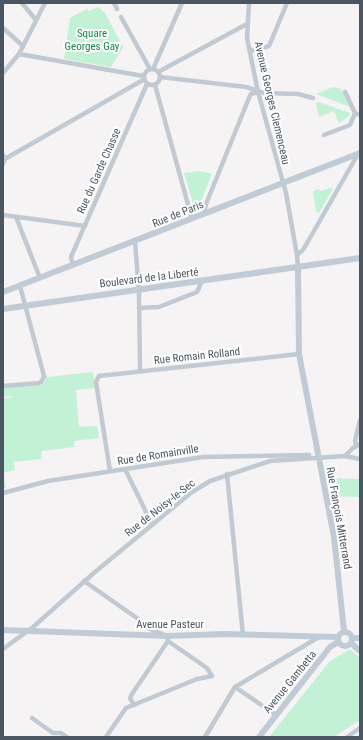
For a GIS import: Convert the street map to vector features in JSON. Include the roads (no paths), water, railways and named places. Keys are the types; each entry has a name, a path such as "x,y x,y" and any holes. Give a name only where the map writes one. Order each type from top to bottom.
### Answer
{"main road":[{"name":"Rue de Paris","path":"3,292 359,154"},
{"name":"Boulevard de la Liberté","path":"3,309 360,258"},
{"name":"Rue François Mitterrand","path":"298,267 299,354 334,537 344,631"},
{"name":"Avenue Pasteur","path":"3,630 168,638 243,635 321,636 338,639"},
{"path":"360,638 351,640 345,646 338,639 340,633 344,631 350,634 351,640 360,652"},
{"name":"Avenue Gambetta","path":"259,737 330,647 338,639"}],"street":[{"path":"22,3 36,20"},
{"path":"3,73 19,54 45,3"},
{"path":"114,3 117,9"},
{"path":"3,160 143,78 151,69 182,3"},
{"name":"Avenue Georges Clemenceau","path":"249,3 247,24 250,51 258,92 283,184 298,267"},
{"path":"250,51 269,46 287,3"},
{"path":"121,17 151,69 159,75 246,87 258,92"},
{"path":"159,75 247,24"},
{"path":"3,28 23,46"},
{"path":"19,54 143,78 147,84 155,85"},
{"path":"159,75 158,82 155,85 192,219"},
{"name":"Rue du Garde Chasse","path":"73,265 71,257 147,84"},
{"path":"204,214 206,204 251,94 258,92 298,94 313,98"},
{"path":"324,135 350,125 358,114 345,92"},
{"path":"297,255 303,250 359,154"},
{"path":"3,215 85,226"},
{"path":"16,217 40,278"},
{"path":"135,241 139,308 140,371"},
{"path":"139,308 158,307 197,292 202,281"},
{"path":"3,386 42,381 44,376 20,286"},
{"name":"Rue Romain Rolland","path":"110,471 96,382 97,378 102,375 299,354"},
{"path":"345,456 358,444 355,441 360,420"},
{"path":"261,456 264,459 262,463"},
{"name":"Rue de Noisy-le-Sec","path":"3,649 17,637 27,632 84,581 152,524 192,492 210,481 262,463 319,456 345,456 360,459"},
{"name":"Rue de Romainville","path":"3,493 48,481 203,457 319,456"},
{"path":"125,469 152,524"},
{"path":"227,474 243,635"},
{"path":"84,581 141,621 148,628 168,638 207,668 212,676 197,679 134,705 123,712 106,737"},
{"path":"205,737 235,687 321,636"},
{"path":"134,705 130,698 132,694 168,638"},
{"path":"235,687 276,715"},
{"path":"32,718 53,733 61,733 67,737"},
{"path":"347,737 360,728"}],"park label":[{"name":"Square Georges Gay","path":"92,39"}]}
